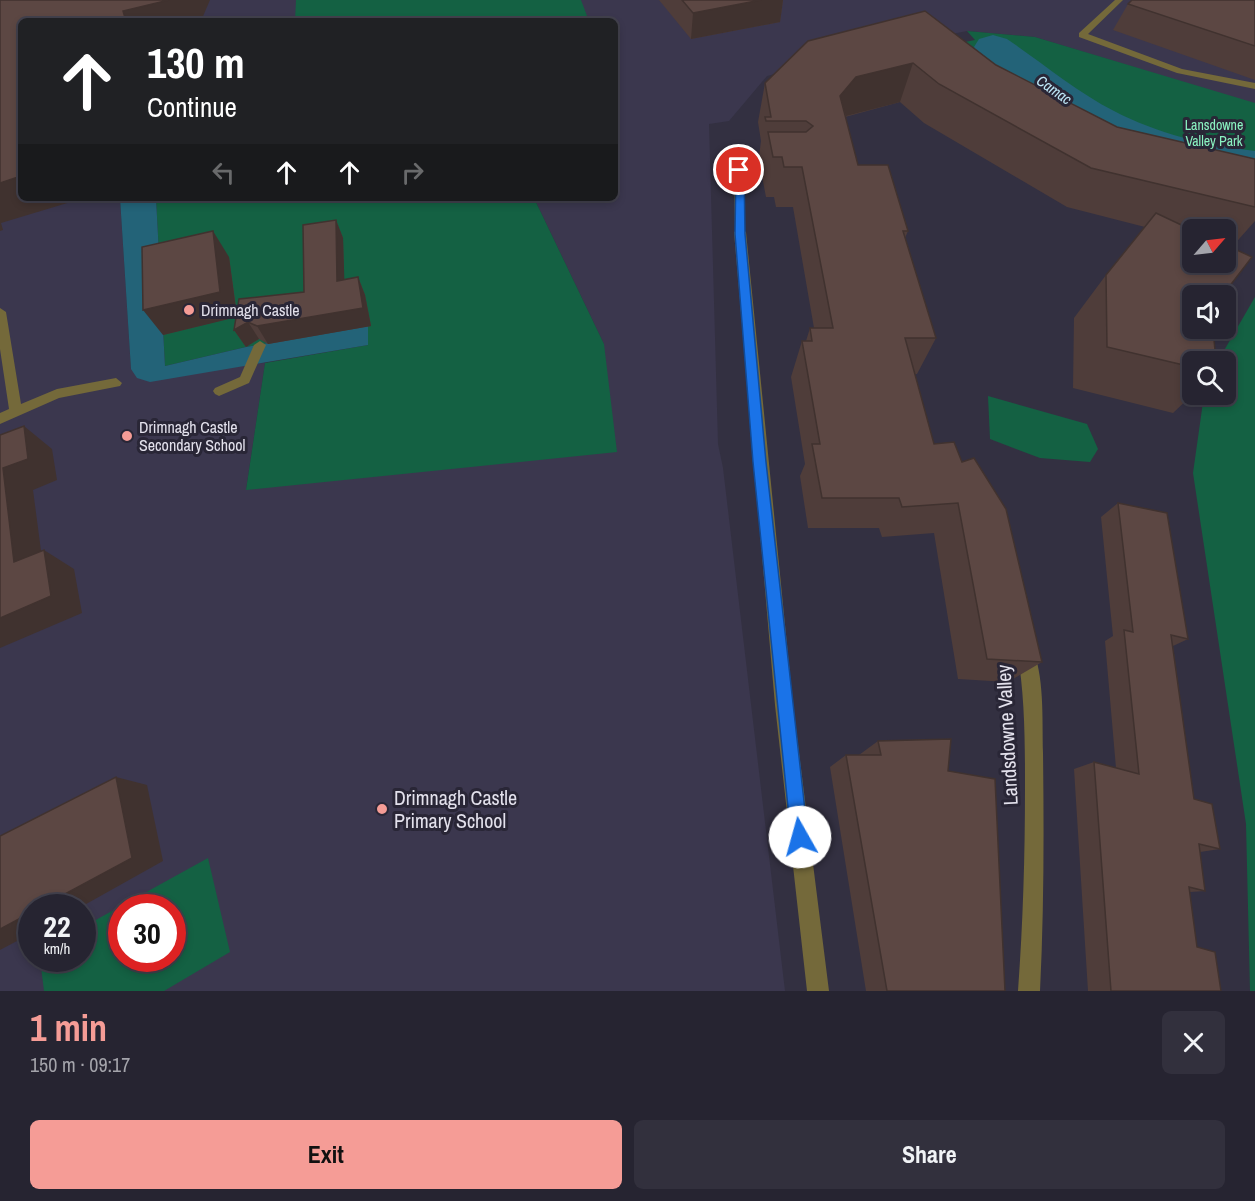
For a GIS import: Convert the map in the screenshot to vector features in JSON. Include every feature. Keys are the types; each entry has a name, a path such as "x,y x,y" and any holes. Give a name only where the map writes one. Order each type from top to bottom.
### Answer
{"street":[{"path":"740,232 784,705 818,991"},
{"name":"Landsdowne Valley","path":"1021,634 1029,668 1034,755 1036,894 1029,991"}],"lane":[{"path":"1119,0 1082,35 1180,71 1255,86"},
{"path":"740,232 739,170 744,166 788,166"},
{"path":"0,312 16,411"},
{"path":"219,391 245,380 260,345"},
{"path":"0,419 57,394 116,383"}],"shaded area":[{"name":"Drimnagh Castle Primary School","path":"0,0 1255,0 1255,104 1035,37 967,31 870,50 767,76 729,121 709,124 718,444 723,468 785,991 0,991","holes":["18,18 618,18 618,201 535,201 604,344 246,490 265,363 131,369 120,201 18,201"]}],"green space":[{"path":"296,0 581,0 588,18 295,18"},
{"name":"Lansdowne Valley Park","path":"967,31 1035,37 1255,103 1255,196 1044,106 965,42 975,40"},
{"path":"156,201 535,201 604,344 617,452 246,490 265,363 368,345 368,326 246,347 165,366"},
{"path":"1255,297 1255,991 1250,991 1246,824 1193,473 1203,405 1236,405 1236,351 1224,351 1231,339 1236,339 1236,330"},
{"path":"988,396 1087,424 1098,449 1090,462 1040,458 990,439"},
{"path":"208,858 230,952 164,991 44,991 42,972 96,972 96,920 108,913 108,972 186,972 186,894 143,894"}],"water":[{"path":"120,201 156,201 165,366 246,347 368,326 368,345 150,382 137,378 131,369"}],"building":[{"path":"0,0 169,0 123,11 125,18 18,18 18,177 0,183"},
{"path":"682,0 761,0 693,13"},
{"path":"1132,0 1255,0 1255,46 1128,4"},
{"path":"925,11 996,65 1117,127 1255,159 1255,207 1091,168 939,84 913,63 856,77 840,96 858,165 888,165 908,231 903,231 936,338 905,338 934,444 954,442 962,462 974,458 1006,509 1042,662 987,659 958,503 902,507 899,498 822,498 812,444 820,444 802,341 812,341 810,328 833,328 802,167 784,167 782,157 773,157 768,132 806,132 813,126 806,121 766,121 765,117 771,117 765,83 808,41"},
{"path":"1156,213 1182,225 1182,273 1236,273 1236,250 1252,257 1230,285 1182,285 1182,339 1214,339 1215,351 1182,351 1182,365 1107,347 1106,275"},
{"path":"336,220 337,281 358,277 363,308 257,326 248,322 234,330 239,299 304,292 303,225"},
{"path":"213,231 220,292 143,310 142,247"},
{"path":"24,426 28,459 3,468 14,562 44,550 51,596 0,618 0,435"},
{"path":"1118,503 1167,513 1188,639 1171,635 1194,799 1212,804 1220,849 1199,844 1205,891 1189,887 1197,947 1215,952 1221,991 1111,991 1094,762 1139,774 1124,630 1133,632"},
{"path":"951,739 948,771 995,779 1005,991 887,991 846,755 881,755 878,741"},
{"path":"116,777 132,858 65,894 18,894 18,919 0,929 0,836"}],"waterway":[{"name":"Camac","path":"993,47 1098,120 1148,141 1205,159 1255,165"}],"place":[{"name":"Drimnagh Castle","path":"189,310"},
{"name":"Drimnagh Castle Secondary School","path":"127,436"},
{"name":"Drimnagh Castle Primary School","path":"382,809"}],"route":[{"path":"739,170 740,234 746,278 759,462 800,837"}]}
